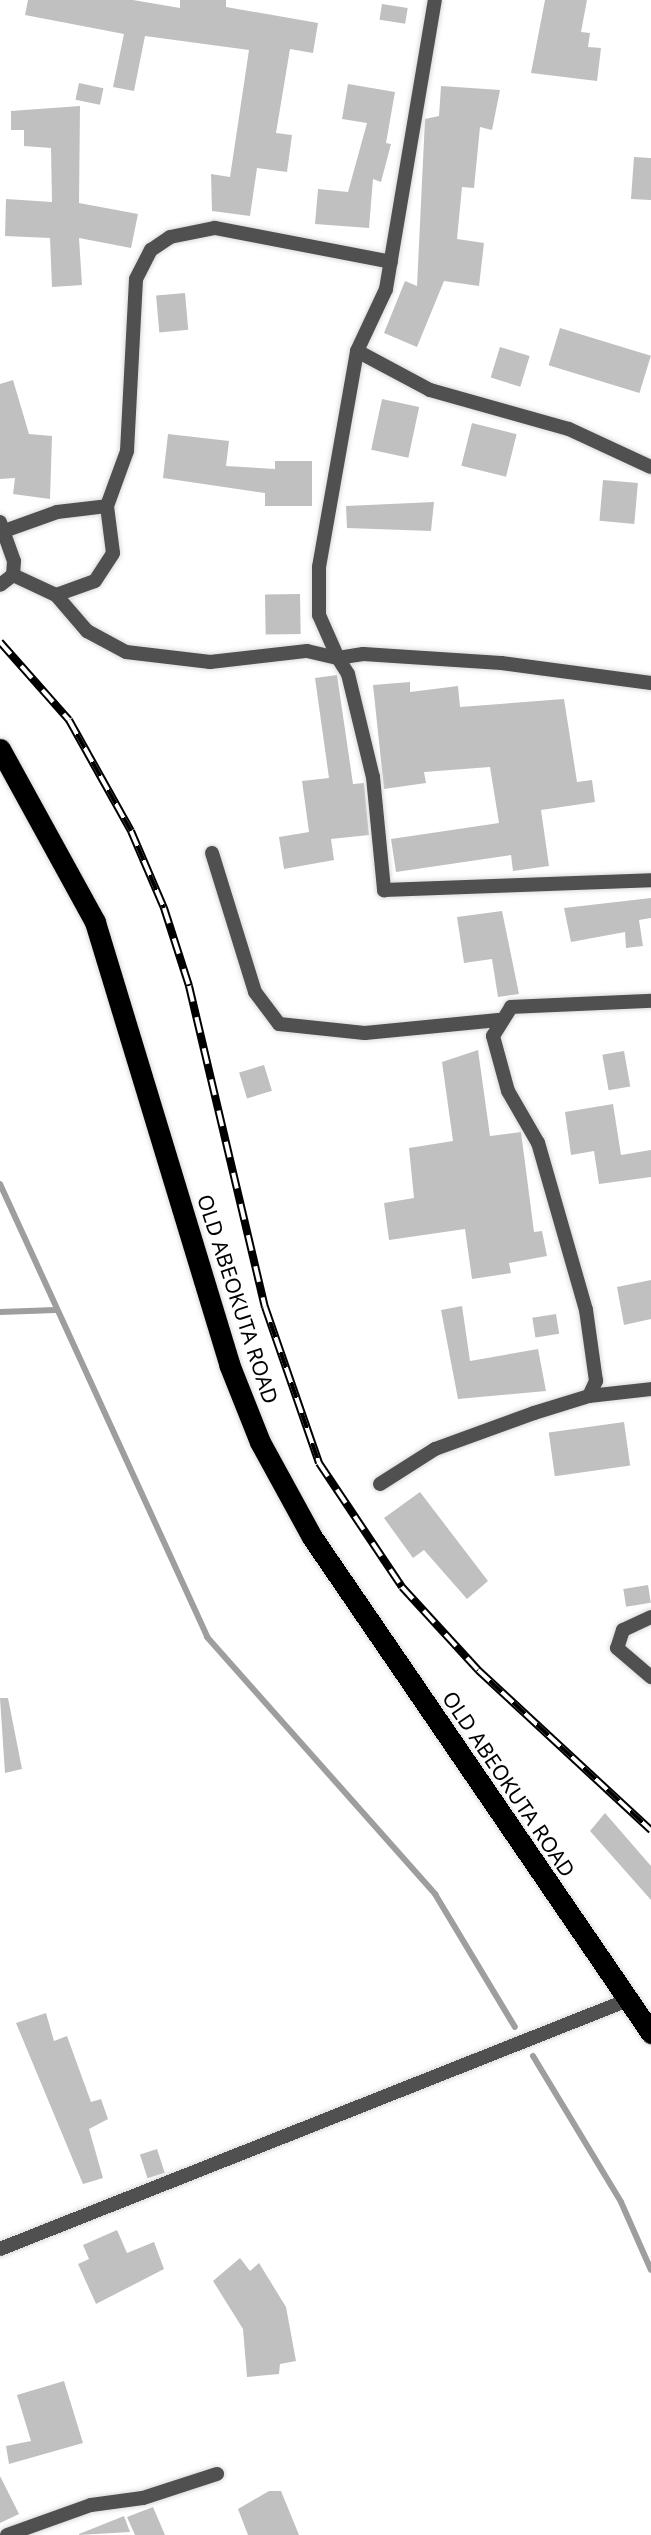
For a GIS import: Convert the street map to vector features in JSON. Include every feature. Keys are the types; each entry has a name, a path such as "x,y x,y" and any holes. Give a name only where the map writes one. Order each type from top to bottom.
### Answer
{"highway":[{"name":"OLD ABEOKUTA ROAD","path":"0,749 95,922 229,1364 260,1442 312,1538 651,2033"}],"street":[{"path":"435,0 386,289 358,351 320,567 319,615 348,674 373,777 384,890 651,880"},
{"path":"57,595 86,587 105,570 114,537 107,506 127,451 136,279 152,250 188,230 215,228 391,262"},
{"path":"358,351 430,390 569,429 651,467"},
{"path":"13,575 4,526 57,512 107,506"},
{"path":"13,575 57,595 114,649 210,662 307,651 338,658 363,654 501,663 651,682"},
{"path":"0,585 13,575"},
{"path":"212,853 255,992 279,1024 365,1033 498,1020"},
{"path":"589,1396 596,1381 586,1310 538,1143 508,1091 493,1036 498,1020 511,1007 651,1000"},
{"path":"596,1381 620,1393"},
{"path":"380,1484 435,1449 589,1396 651,1389"},
{"path":"651,1617 623,1630 617,1648 651,1677"},
{"path":"0,2249 628,2000"},
{"path":"7,2535 80,2508 143,2498 217,2474"}],"building":[{"path":"28,0 133,0 180,8 180,0 226,0 226,7 318,23 313,53 290,49 276,133 292,135 287,172 257,168 250,216 212,211 211,174 230,177 249,50 145,36 134,91 113,87 124,34 25,15"},
{"path":"545,0 587,0 581,32 590,33 588,47 601,48 597,81 531,73"},
{"path":"382,4 408,8 405,24 379,20"},
{"path":"79,83 103,88 100,105 75,100"},
{"path":"348,84 395,92 386,143 391,144 381,182 373,179 369,228 315,224 318,189 348,192 367,123 342,119"},
{"path":"441,86 500,90 492,130 480,127 474,188 462,187 457,239 484,243 479,286 444,281 417,347 384,333 405,281 417,286 425,119 439,116"},
{"path":"80,106 79,203 138,214 131,248 79,238 82,285 52,287 50,238 5,236 6,199 52,202 51,148 24,146 24,130 11,130 11,111"},
{"path":"634,157 651,158 651,200 631,199"},
{"path":"185,293 188,330 159,332 156,296"},
{"path":"560,328 651,356 639,393 549,365"},
{"path":"500,347 530,356 520,387 491,378"},
{"path":"13,380 29,434 52,436 50,499 13,494 15,478 0,479 0,384"},
{"path":"382,399 419,407 408,458 371,450"},
{"path":"472,423 517,434 506,477 461,466"},
{"path":"168,434 229,441 226,466 275,469 275,461 312,461 312,506 265,506 265,493 163,478"},
{"path":"603,480 638,483 634,524 599,521"},
{"path":"434,502 431,531 347,528 346,506"},
{"path":"300,594 301,634 266,635 265,595"},
{"path":"337,675 353,784 364,783 369,835 331,839 334,860 284,869 279,837 309,832 302,781 329,778 315,678"},
{"path":"410,682 410,692 458,686 460,707 564,699 577,782 592,780 595,802 541,810 549,866 513,871 511,855 396,872 391,839 499,823 490,767 424,772 426,783 384,789 373,685"},
{"path":"651,898 651,918 639,920 643,946 626,948 625,932 571,942 564,908"},
{"path":"502,911 519,994 498,997 492,959 464,963 457,917"},
{"path":"478,1050 490,1136 521,1132 534,1232 542,1231 547,1256 509,1263 511,1273 472,1279 465,1229 389,1240 384,1203 414,1198 409,1148 453,1141 442,1062"},
{"path":"624,1051 630,1086 609,1090 602,1055"},
{"path":"264,1065 272,1091 247,1098 239,1073"},
{"path":"613,1104 621,1155 651,1150 651,1177 599,1184 594,1151 571,1155 565,1112"},
{"path":"651,1280 651,1319 624,1325 617,1287"},
{"path":"462,1306 470,1361 538,1349 546,1391 458,1399 441,1310"},
{"path":"556,1314 559,1334 535,1338 532,1318"},
{"path":"624,1422 630,1466 555,1476 549,1433"},
{"path":"420,1492 488,1581 467,1599 424,1550 413,1558 384,1518"},
{"path":"648,1585 651,1603 626,1607 623,1589"},
{"path":"0,1698 8,1698 22,1769 5,1773"},
{"path":"605,1813 651,1866 651,1900 590,1831"},
{"path":"46,2013 54,2041 67,2036 91,2102 101,2099 108,2119 89,2129 103,2178 83,2184 16,2023"},
{"path":"157,2149 165,2173 148,2178 140,2155"},
{"path":"117,2230 127,2253 154,2242 164,2269 96,2304 78,2264 89,2259 83,2245"},
{"path":"240,2258 250,2271 259,2263 286,2307 296,2361 280,2364 279,2374 247,2377 243,2329 213,2281"},
{"path":"64,2381 83,2443 9,2464 6,2446 31,2441 17,2395"},
{"path":"0,2476 19,2514 0,2523"},
{"path":"269,2491 281,2491 299,2535 248,2535 238,2509"},
{"path":"153,2507 165,2535 135,2535 127,2517"},
{"path":"124,2516 130,2532 79,2535 79,2534"}],"waterway":[{"path":"0,1184 207,1637 435,1894 515,2027"},
{"path":"0,1312 56,1310"},
{"path":"533,2056 621,2202 651,2270"}],"railway":[{"path":"0,642 69,720 131,831 164,908 189,986 265,1307 319,1463 402,1587 478,1670 651,1830"}]}
